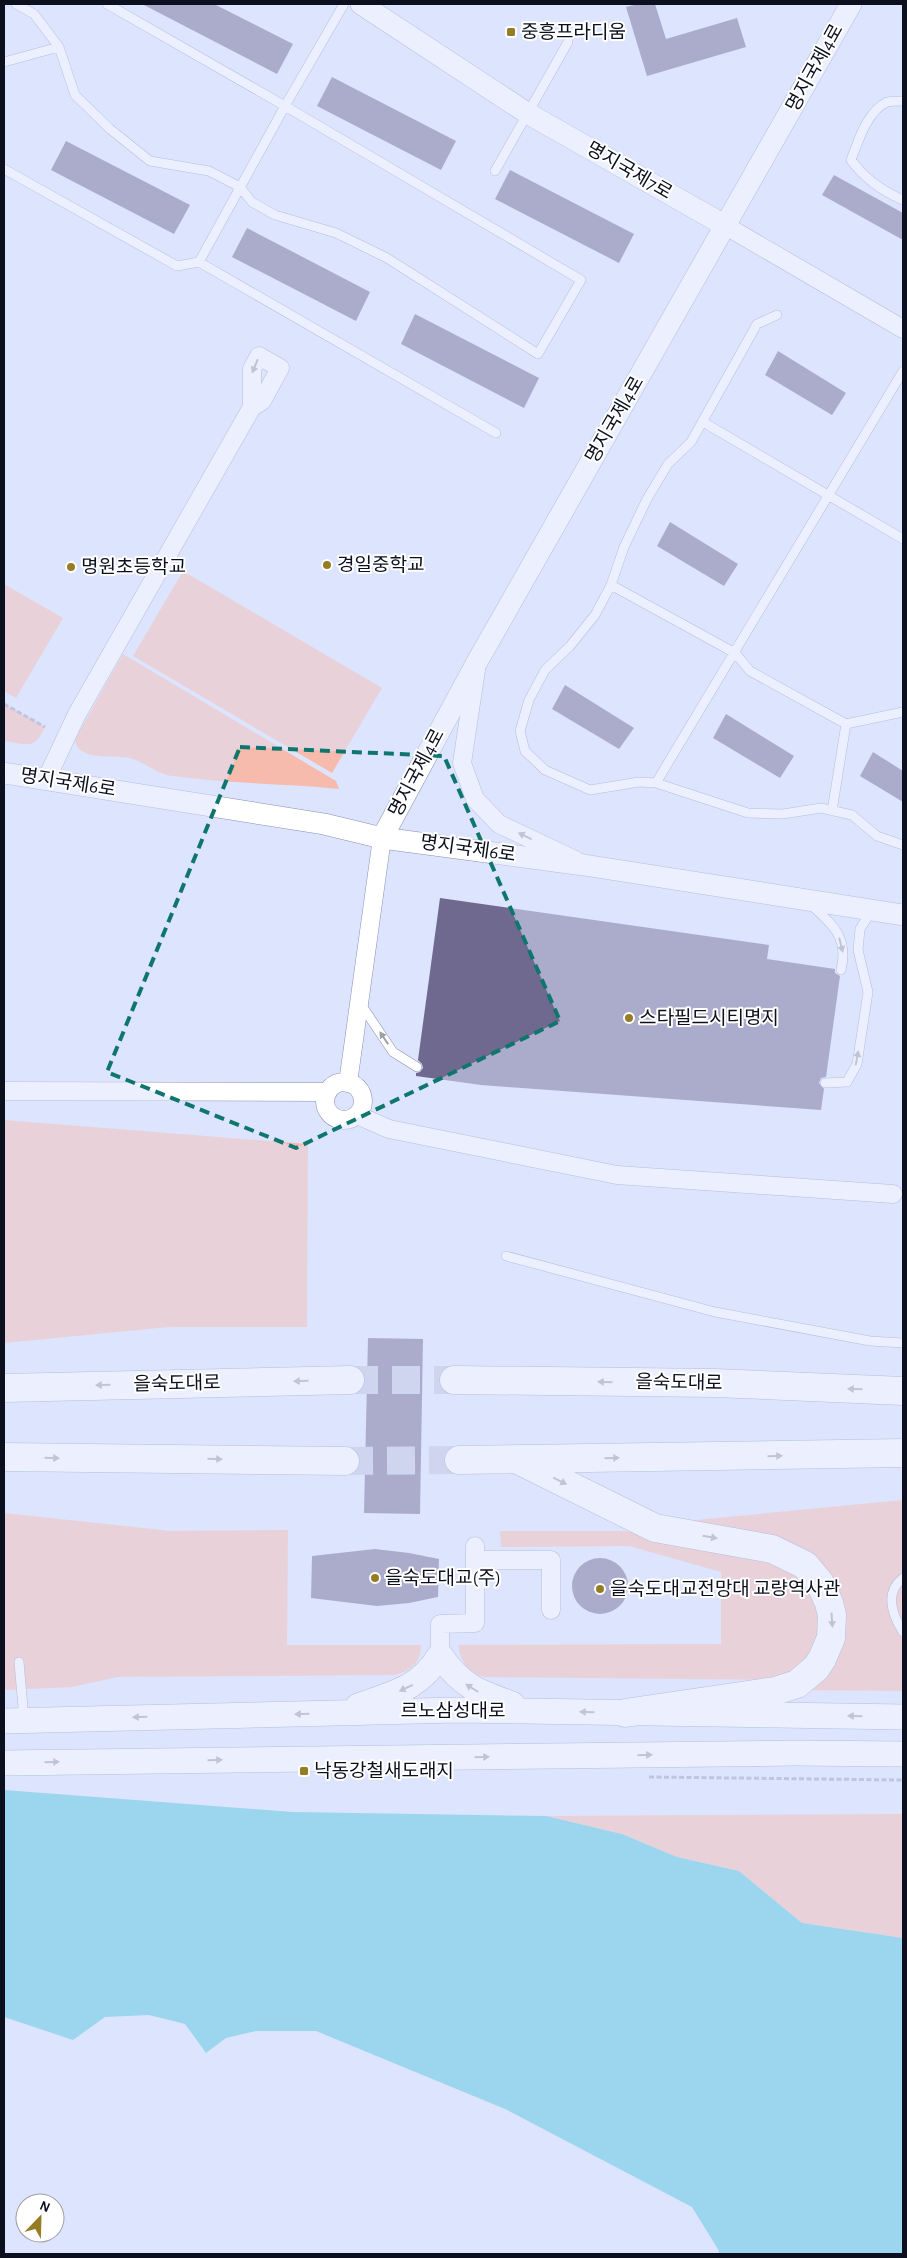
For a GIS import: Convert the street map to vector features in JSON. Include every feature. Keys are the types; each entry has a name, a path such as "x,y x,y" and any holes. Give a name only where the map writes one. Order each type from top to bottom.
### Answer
{"highway":[{"name":"을숙도대로","path":"4,1388 350,1380"},
{"name":"을숙도대로","path":"454,1380 715,1383 903,1391"},
{"path":"458,1460 903,1453"},
{"path":"4,1457 345,1461"},
{"path":"516,1460 655,1528 758,1546 785,1553 805,1565 814,1574 829,1603 833,1627 827,1649 816,1668 797,1684 775,1691 624,1713"}],"main road":[{"path":"337,1713 407,1688 427,1674 440,1655 458,1678 472,1689 534,1711"},
{"name":"르노삼성대로","path":"14,1720 457,1710 903,1716"},
{"path":"4,1763 784,1753 903,1754"}],"street":[{"name":"명지국제7로","path":"361,4 528,114 903,329"},
{"name":"명지국제4로","path":"382,838 477,662 851,4"},
{"path":"46,780 77,714 252,407"},
{"path":"477,662 462,763 475,800 499,824 584,865"},
{"name":"명지국제6로","path":"4,773 324,824 382,838 584,865 903,915"},
{"path":"348,1083 382,838"},
{"path":"4,1091 328,1092 338,1084 348,1083 356,1086 363,1097 363,1104 357,1115 346,1120 330,1114 326,1103 328,1092"},
{"path":"357,1115 388,1129 617,1175 893,1194"},
{"path":"440,1655 440,1624 475,1623 475,1553 551,1560 551,1610"}],"lane":[{"path":"16,4 34,14 59,46 75,95 110,129 150,160 209,171 240,187 252,202 275,215 336,233 387,258 538,354 580,280 285,106 107,4"},
{"path":"199,262 344,4"},
{"path":"495,171 568,42"},
{"path":"4,62 59,46"},
{"path":"903,101 887,102 874,113 858,142 851,160 861,174 887,193 903,200"},
{"path":"4,169 177,266 199,262 496,433"},
{"path":"776,315 758,324 691,442 668,464 647,499 624,547 611,585 595,615 570,646 545,670 528,700 520,731 525,751 545,770 590,790 612,788 639,782 656,783 748,813 783,814 821,808 852,815 877,836 903,845"},
{"path":"656,783 903,371"},
{"path":"703,422 903,539"},
{"path":"611,585 735,653 750,671 846,724 903,712"},
{"path":"832,811 846,724"},
{"path":"805,899 836,928 844,957 841,970"},
{"path":"825,1084 847,1082 856,1064 868,992 858,950 859,936 860,929 872,910"},
{"path":"359,1002 393,1052 417,1066"},
{"path":"506,1256 715,1312 870,1341 903,1343"},
{"path":"903,1578 897,1583 891,1600 893,1612 903,1632"},
{"path":"14,1720 19,1662"}],"path":[{"path":"4,704 45,727"}],"highlighted area":[{"path":"240,747 444,756 560,1021 296,1148 107,1072"}],"shaded area":[{"path":"183,571 382,688 332,773 133,656"},
{"path":"4,584 63,618 16,698 4,691"},
{"path":"123,654 336,781 339,789 214,781 172,776 161,773 130,758 96,756 82,751 77,746 75,739"},
{"path":"4,704 45,727 37,740 29,744 4,741"},
{"path":"4,1120 308,1144 307,1327 169,1327 4,1343"},
{"path":"903,1500 903,1691 798,1690 811,1681 827,1583 685,1521"},
{"path":"4,1513 171,1531 288,1530 287,1645 421,1645 419,1657 410,1668 394,1675 117,1677 72,1687 4,1690"},
{"path":"500,1531 624,1531 675,1538 784,1560 821,1601 821,1646 786,1680 485,1677 479,1675 470,1670 463,1662 458,1645 721,1644 721,1572 629,1546 501,1547"},
{"path":"903,1814 903,1938 802,1923 739,1871 677,1857 622,1834 546,1816"}],"water":[{"path":"4,1790 293,1812 546,1816 622,1834 677,1857 739,1871 802,1923 903,1938 903,2254 718,2254 719,2251 692,2207 505,2109 316,2031 256,2031 226,2038 206,2053 185,2024 149,2015 105,2017 73,2040 4,2017"}],"building":[{"path":"142,4 214,4 293,44 277,74"},
{"path":"638,4 655,4 666,39 737,18 746,47 647,76 626,7"},
{"path":"332,77 456,141 441,170 317,106"},
{"path":"66,141 190,205 174,234 51,170"},
{"path":"510,170 634,234 619,263 495,199"},
{"path":"834,175 903,213 903,240 822,195"},
{"path":"247,228 370,292 356,321 232,257"},
{"path":"415,314 539,378 524,408 401,344"},
{"path":"778,351 846,393 832,415 765,375"},
{"path":"670,522 738,564 724,586 657,546"},
{"path":"565,685 634,728 619,749 552,709"},
{"path":"726,714 794,756 780,778 713,738"},
{"path":"873,752 903,771 903,802 860,776"},
{"name":"스타필드시티명지","path":"440,898 769,945 767,959 835,969 835,973 840,976 826,1077 821,1078 819,1083 824,1089 821,1110 481,1085 416,1076 416,1073 420,1072 423,1068 418,1060"},
{"path":"368,1338 423,1339 420,1514 364,1513"},
{"name":"을숙도대교(주)","path":"375,1549 439,1559 438,1597 409,1603 377,1606 311,1598 312,1556"},
{"name":"을숙도대교전망대 교량역사관","path":"600,1558 611,1560 620,1566 626,1575 628,1586 626,1597 620,1606 611,1612 600,1614 589,1612 580,1606 574,1597 572,1586 574,1575 580,1566 589,1560"}],"tunnel":[{"path":"350,1380 454,1380"},
{"path":"345,1461 459,1460"}],"place":[{"name":"중흥프라디움","path":"511,32"},
{"name":"경일중학교","path":"327,565"},
{"name":"명원초등학교","path":"71,567"},
{"name":"스타필드시티명지","path":"629,1018"},
{"name":"을숙도대교(주)","path":"375,1578"},
{"name":"을숙도대교전망대 교량역사관","path":"600,1589"},
{"name":"낙동강철새도래지","path":"304,1771"}]}
